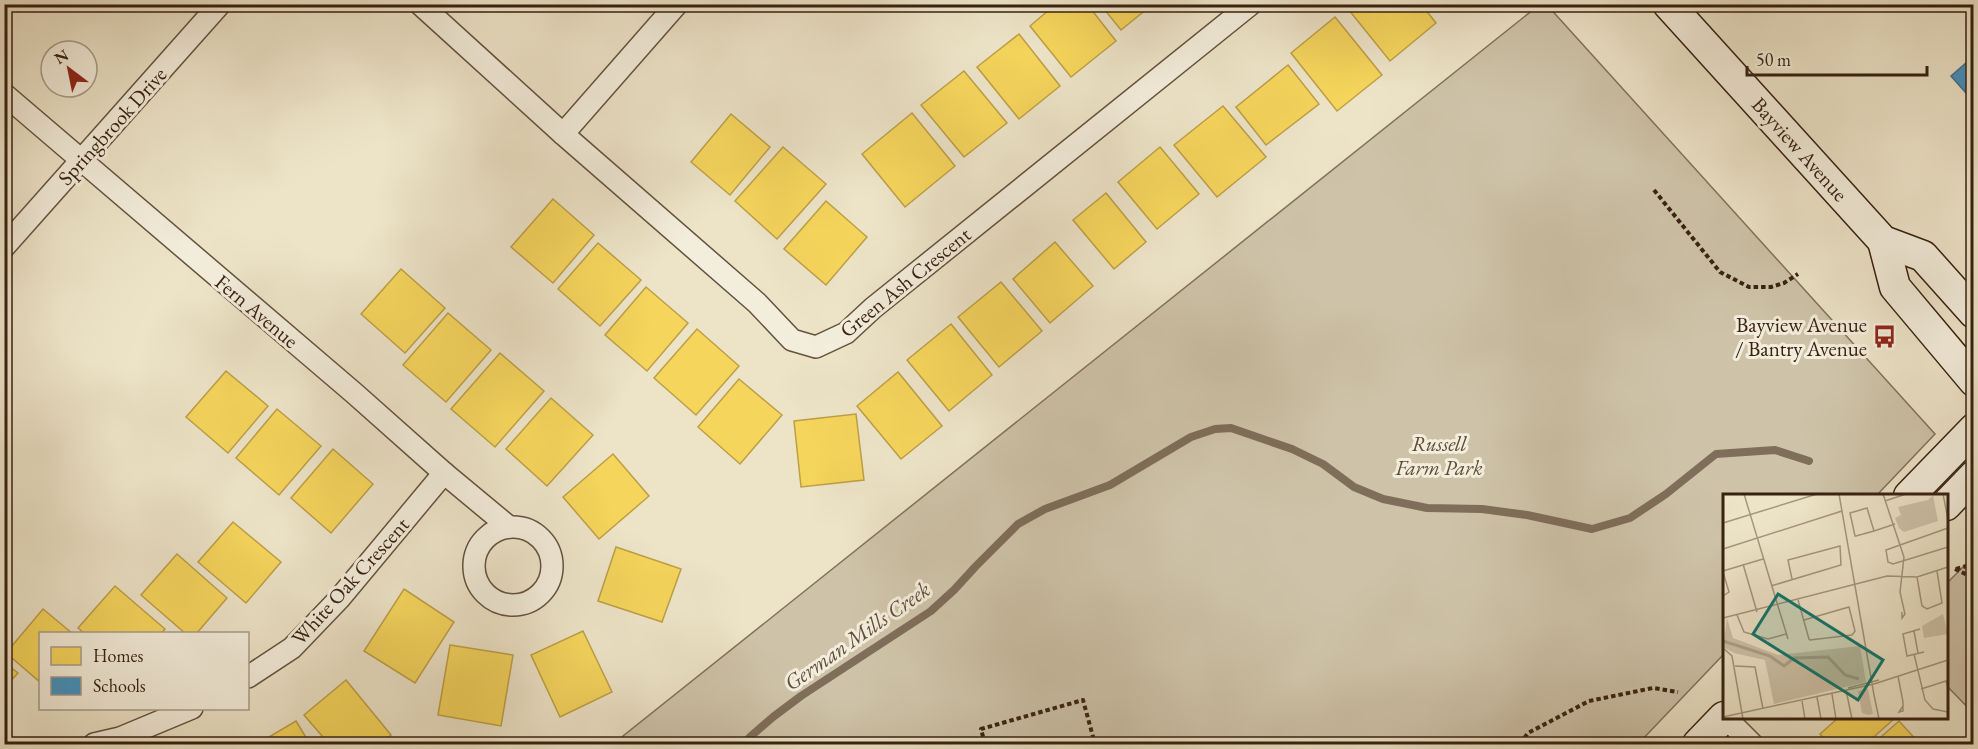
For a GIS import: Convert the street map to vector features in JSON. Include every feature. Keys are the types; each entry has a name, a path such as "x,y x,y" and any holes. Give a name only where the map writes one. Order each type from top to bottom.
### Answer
{"main road":[{"name":"Bayview Avenue","path":"1668,4 1883,241 1923,256 1974,313"},
{"name":"Bayview Avenue","path":"1883,241 1895,287 1974,381"},
{"path":"1910,494 1974,429"},
{"path":"1948,504 1974,476"},
{"path":"1698,744 1723,719"}],"street":[{"name":"Springbrook Drive","path":"4,248 220,4"},
{"name":"Green Ash Crescent","path":"420,4 563,134 757,303 792,340 816,347 846,333 873,308 1251,4"},
{"path":"563,134 677,4"},
{"name":"Fern Avenue","path":"4,94 354,393 444,474 509,527"},
{"name":"White Oak Crescent","path":"249,677 300,640 339,599 444,474"},
{"path":"94,744 120,738 187,710"},
{"path":"1727,719 1752,744"}],"path":[{"path":"1654,190 1720,272 1749,287 1771,287 1784,284 1798,274"},
{"path":"1974,564 1955,569 1974,578"},
{"path":"1520,744 1528,733 1589,701 1653,688 1678,692"},
{"path":"986,744 981,729 1083,700 1095,744"}],"green space":[{"name":"Russell Farm Park","path":"1539,5 1547,5 1935,434 1878,494 1723,494 1723,655 1638,744 613,744"},
{"path":"1973,557 1973,713 1948,687 1948,582"}],"building: Homes":[{"path":"1056,4 1087,4 1116,41 1071,77 1030,26"},
{"path":"1100,4 1153,4 1121,30"},
{"path":"1344,4 1421,4 1436,23 1390,61"},
{"path":"1335,17 1382,75 1337,111 1291,53"},
{"path":"1019,34 1060,86 1019,119 977,67"},
{"path":"1288,65 1319,104 1266,145 1236,107"},
{"path":"964,71 1007,123 964,157 921,105"},
{"path":"1223,106 1266,157 1217,197 1174,145"},
{"path":"912,113 955,166 905,207 862,154"},
{"path":"731,114 770,147 730,195 691,162"},
{"path":"783,147 826,184 777,239 735,201"},
{"path":"1160,147 1199,194 1157,229 1118,182"},
{"path":"1106,193 1146,242 1114,269 1073,220"},
{"path":"553,199 594,235 553,283 511,247"},
{"path":"826,201 867,237 826,285 784,249"},
{"path":"1055,242 1093,286 1050,323 1013,279"},
{"path":"598,243 641,280 600,326 558,289"},
{"path":"401,269 445,308 405,353 361,314"},
{"path":"1001,282 1042,331 999,367 958,317"},
{"path":"646,287 688,323 647,371 605,335"},
{"path":"448,313 491,350 446,402 403,365"},
{"path":"951,324 992,375 949,411 907,360"},
{"path":"697,329 739,366 696,415 654,378"},
{"path":"500,353 544,391 495,447 451,409"},
{"path":"226,371 268,406 228,453 186,417"},
{"path":"898,372 942,426 901,459 857,406"},
{"path":"739,379 782,415 740,464 698,427"},
{"path":"551,398 593,435 547,486 506,449"},
{"path":"277,409 321,446 279,495 236,458"},
{"path":"856,414 864,480 801,487 794,421"},
{"path":"333,449 373,484 331,533 291,498"},
{"path":"613,454 649,496 599,539 563,497"},
{"path":"233,522 281,562 246,603 198,562"},
{"path":"616,547 681,569 662,622 598,601"},
{"path":"177,554 227,598 198,632 184,632 141,595"},
{"path":"115,586 165,629 163,632 83,632 78,628"},
{"path":"404,589 454,622 415,683 364,651"},
{"path":"43,609 71,632 39,632 39,681 6,653"},
{"path":"583,631 612,692 560,717 531,655"},
{"path":"450,645 513,655 501,726 438,715"},
{"path":"4,662 18,673 4,688"},
{"path":"346,680 391,735 380,744 329,744 304,715"},
{"path":"1837,719 1894,719 1866,744 1829,744 1820,734"},
{"path":"296,721 310,744 257,744"},
{"path":"1899,721 1920,744 1873,744"}],"building: Schools":[{"path":"1974,56 1974,102 1951,76"}],"waterway":[{"name":"German Mills Creek","path":"744,744 773,717 801,696 931,611 1018,524 1045,509 1110,485 1191,437 1215,429 1231,428 1292,449 1323,464 1354,487 1383,499 1427,508 1482,509 1527,515 1592,529 1630,518 1666,494 1716,454 1775,450 1809,461"}],"place":[{"name":"Bayview Avenue / Bantry Avenue","path":"1885,336"}]}
